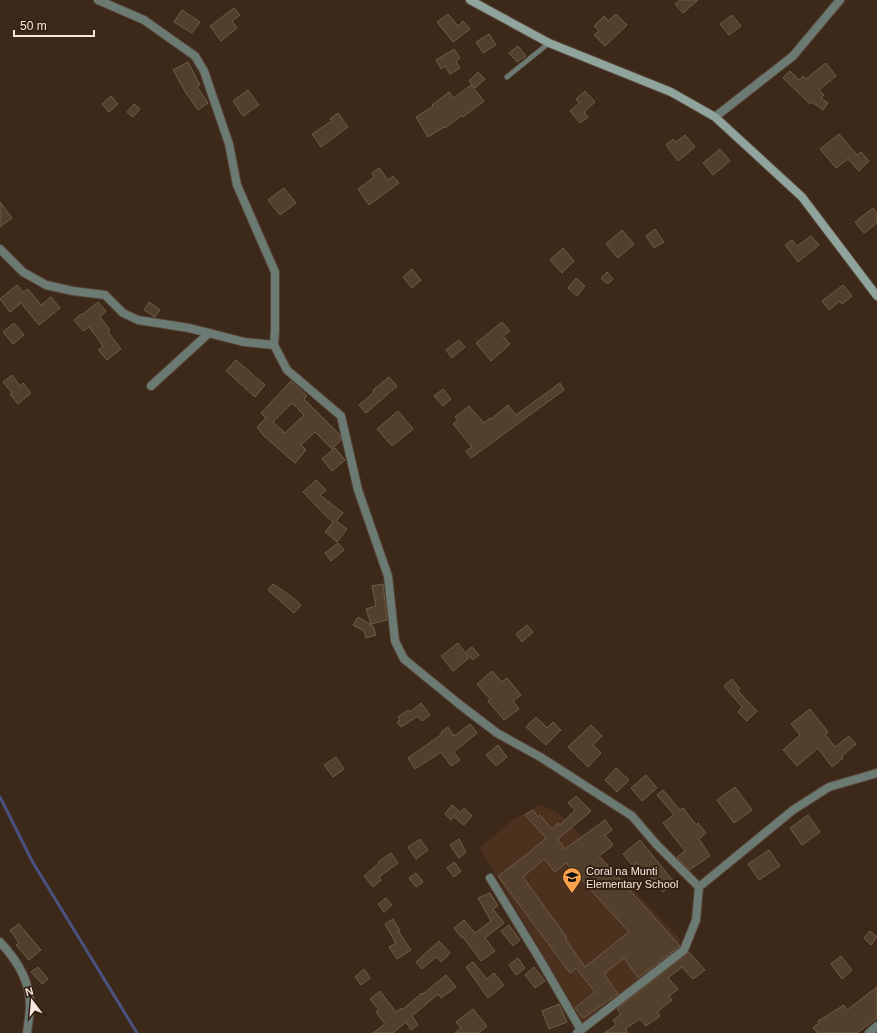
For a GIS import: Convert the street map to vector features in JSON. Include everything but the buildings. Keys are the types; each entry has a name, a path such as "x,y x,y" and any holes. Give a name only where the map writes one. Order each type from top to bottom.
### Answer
{"street":[{"path":"98,0 144,20 195,56 204,71 229,144 237,185 275,272 274,345 287,370 341,416 358,490 388,576 395,641 404,659 497,733 542,758 632,816 657,845 699,887"},
{"path":"470,0 549,43 671,92 715,117 802,197 877,296"},
{"path":"715,117 793,56 840,0"},
{"path":"0,249 23,272 46,286 105,295 123,313 138,320 189,328 244,342 274,345"},
{"path":"151,386 209,333"},
{"path":"490,878 535,952 579,1031 684,950 696,920 699,887 793,810 829,787 877,773"},
{"path":"0,942 13,956 27,982 30,1005 27,1033"},
{"path":"869,1033 877,1026"}],"lane":[{"path":"507,77 549,43"}],"shaded area":[{"name":"Coral na Munti Elementary School","path":"539,805 558,812 681,940 676,948 584,1024 480,848 513,820"}],"waterway":[{"path":"0,797 32,861 137,1033"}],"place":[{"name":"Coral na Munti Elementary School","path":"572,894"}]}
